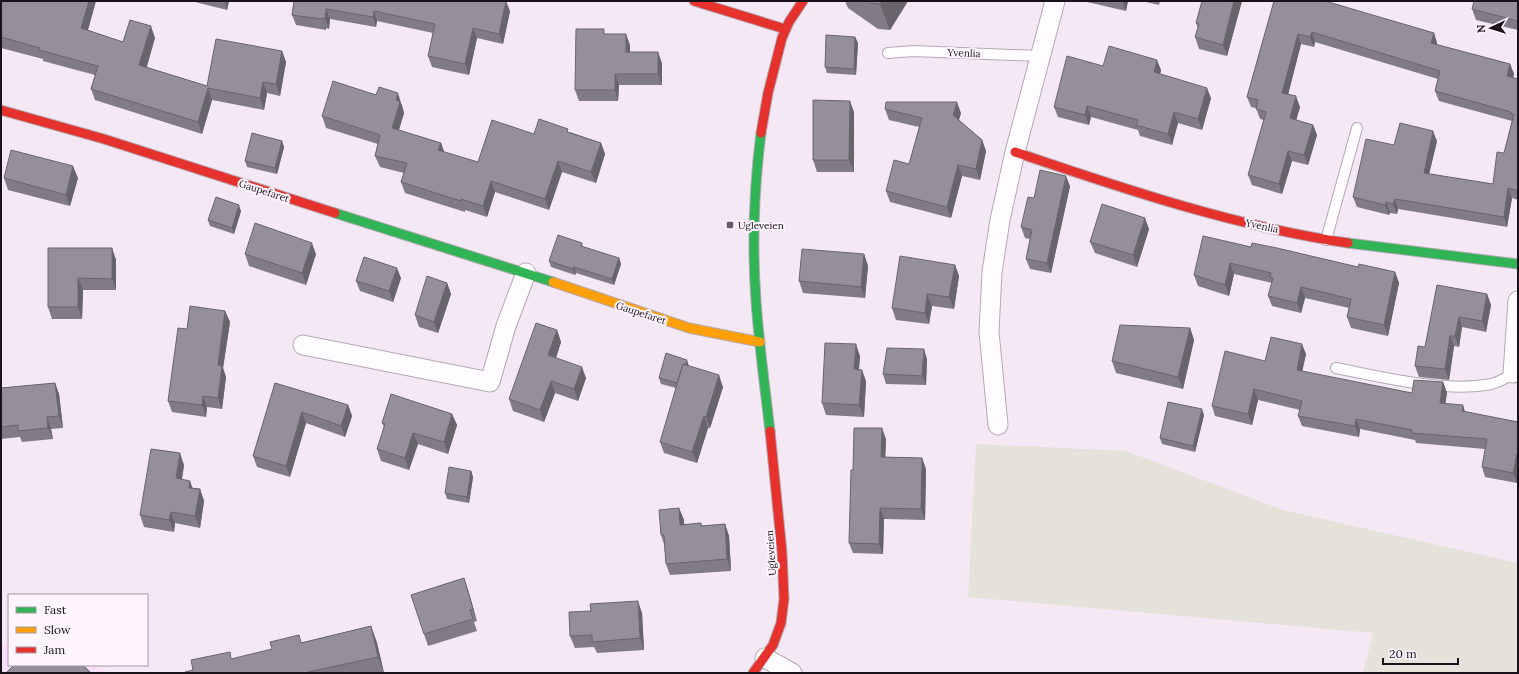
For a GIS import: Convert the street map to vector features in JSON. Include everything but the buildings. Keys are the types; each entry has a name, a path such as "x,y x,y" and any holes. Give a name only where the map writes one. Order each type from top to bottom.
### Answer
{"street":[{"path":"694,1 785,29"},
{"name":"Ugleveien","path":"753,673 765,658 780,627 783,607 784,582 760,342 755,259 756,177 765,107 771,78 785,29 803,1"},
{"path":"998,425 989,332 992,272 1000,220 1015,152 1055,1"},
{"name":"Gaupefaret","path":"1,110 104,139 526,273 689,328 760,342"},
{"name":"Yvenlia","path":"1015,152 1142,194 1227,218 1326,240 1518,264"},
{"path":"303,345 490,382 506,326 526,273"},
{"path":"1516,374 1518,301"},
{"path":"765,658 792,673"}],"lane":[{"name":"Yvenlia","path":"888,52 913,51 1040,56"},
{"path":"1326,240 1357,128"},
{"path":"1336,368 1394,379 1467,387 1492,384 1516,374"}],"shaded area":[{"path":"976,444 1126,451 1283,510 1518,563 1518,673 1363,673 1373,633 968,597"},
{"path":"1,642 8,644 8,666 102,666 110,673 1,673"}],"traffic: fast":[{"path":"761,133 755,196 754,259 756,301 770,431"},
{"path":"335,213 553,282"},
{"path":"1348,243 1518,264"}],"traffic: slow":[{"path":"553,282 689,328 760,342"}],"traffic: jam":[{"path":"694,1 785,29"},
{"path":"761,133 768,93 782,38 789,22 803,1"},
{"path":"1,110 104,139 335,213"},
{"path":"1015,152 1138,193 1180,205 1263,227 1348,243"},
{"path":"753,673 773,645 781,623 784,599 782,552 770,431"}],"place":[{"name":"Ugleveien","path":"730,225"}]}
